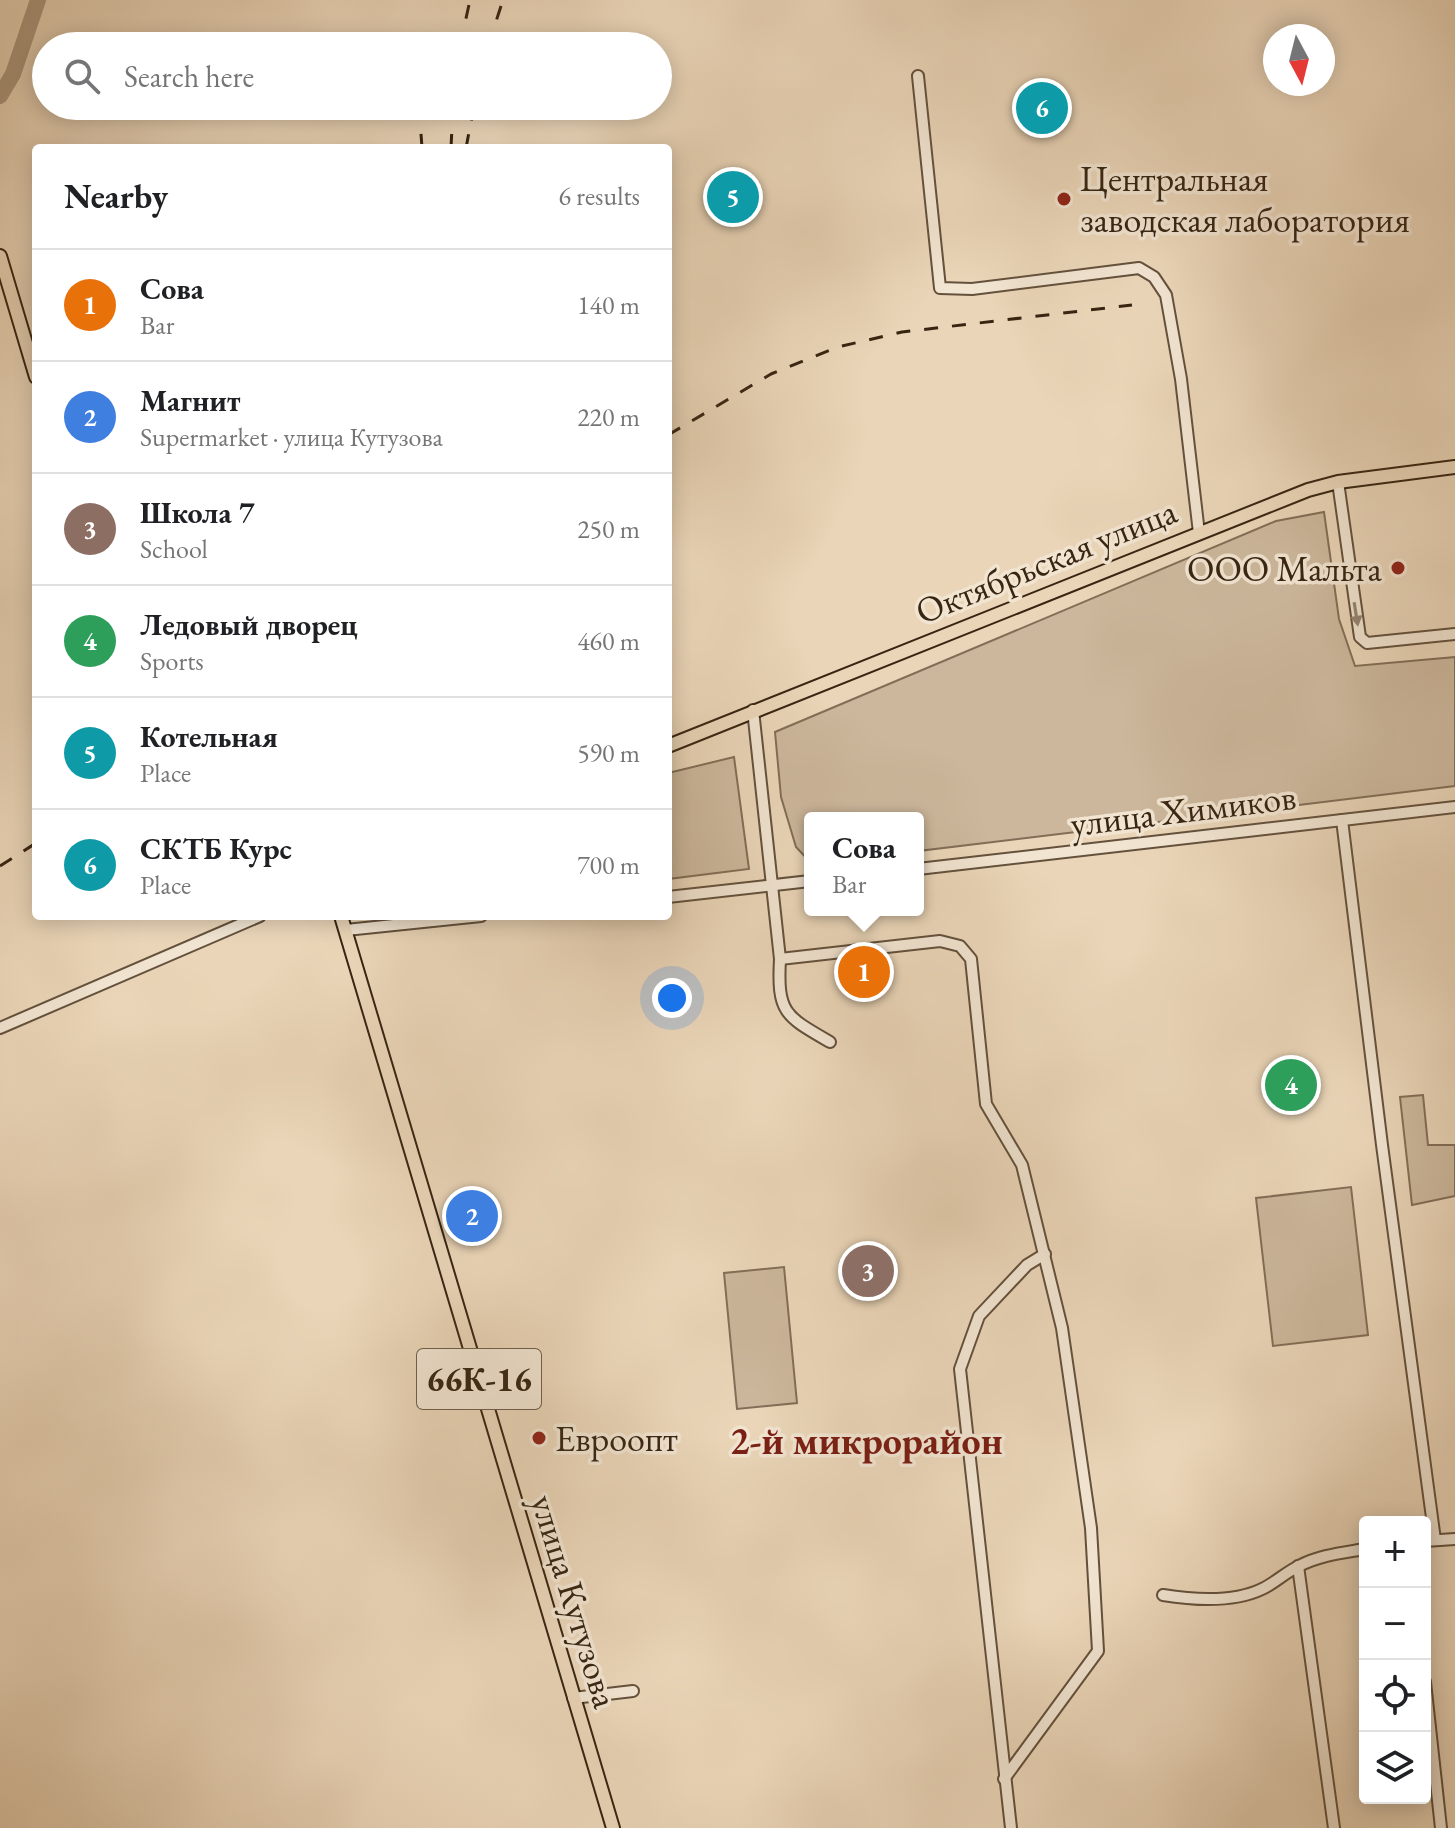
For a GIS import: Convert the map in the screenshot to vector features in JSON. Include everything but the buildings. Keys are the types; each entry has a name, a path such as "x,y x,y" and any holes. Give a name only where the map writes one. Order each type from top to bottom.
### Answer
{"main road":[{"path":"0,256 32,364"},
{"name":"Октябрьская улица","path":"672,744 1269,504 1338,482 1455,467"},
{"name":"66К-16","path":"342,920 346,930"},
{"name":"улица Кутузова","path":"346,930 449,1271 501,1460 613,1828"}],"street":[{"path":"918,76 940,288 972,289 1139,268 1154,277 1166,295 1181,379 1199,533"},
{"path":"1338,482 1360,637 1367,643 1455,634"},
{"path":"753,710 780,959 782,1005 797,1023 830,1042"},
{"name":"улица Химиков","path":"924,868 1455,807"},
{"path":"1342,820 1427,1516"},
{"path":"672,897 804,882"},
{"path":"0,1028 251,920"},
{"path":"346,930 442,920"},
{"path":"780,959 940,941 960,946 971,959 986,1104 1022,1165 1062,1328 1091,1528 1098,1651 1004,1779"},
{"path":"1011,1828 960,1369 979,1316 1027,1265 1045,1254"},
{"path":"1431,1541 1455,1539"},
{"path":"1163,1595 1188,1599 1225,1598 1249,1593 1323,1556 1359,1550"},
{"path":"1298,1566 1334,1828"},
{"path":"573,1698 633,1691"},
{"path":"1430,1732 1441,1828"}],"shaded area":[{"path":"1324,512 1339,619 1355,666 1455,657 1455,786 924,850 924,812 804,812 804,856 796,847 781,797 775,732 1276,521"},
{"path":"734,757 749,869 672,879 672,772"},
{"path":"1423,1095 1428,1145 1455,1145 1455,1196 1412,1205 1400,1097"},
{"path":"1351,1187 1368,1335 1273,1346 1256,1198"},
{"path":"784,1267 797,1403 737,1409 724,1273"}],"waterway":[{"path":"0,96 13,74 38,0"}],"railway":[{"path":"463,32 470,0"},
{"path":"493,32 503,0"},
{"path":"420,120 422,144"},
{"path":"451,144 452,120"},
{"path":"467,144 471,120"},
{"path":"672,433 771,374 838,347 902,332 1132,305"},
{"path":"0,866 32,846"}],"place":[{"name":"СКТБ Курс","path":"1042,108"},
{"name":"Котельная","path":"733,197"},
{"name":"Центральная заводская лаборатория","path":"1064,199"},
{"name":"ООО Мальта","path":"1398,568"},
{"name":"Сова","path":"864,972"},
{"name":"Ледовый дворец","path":"1291,1085"},
{"name":"Магнит","path":"472,1216"},
{"name":"Школа 7","path":"868,1271"},
{"name":"Евроопт","path":"539,1438"}],"district":[{"name":"2-й микрорайон","path":"866,1440"}]}
